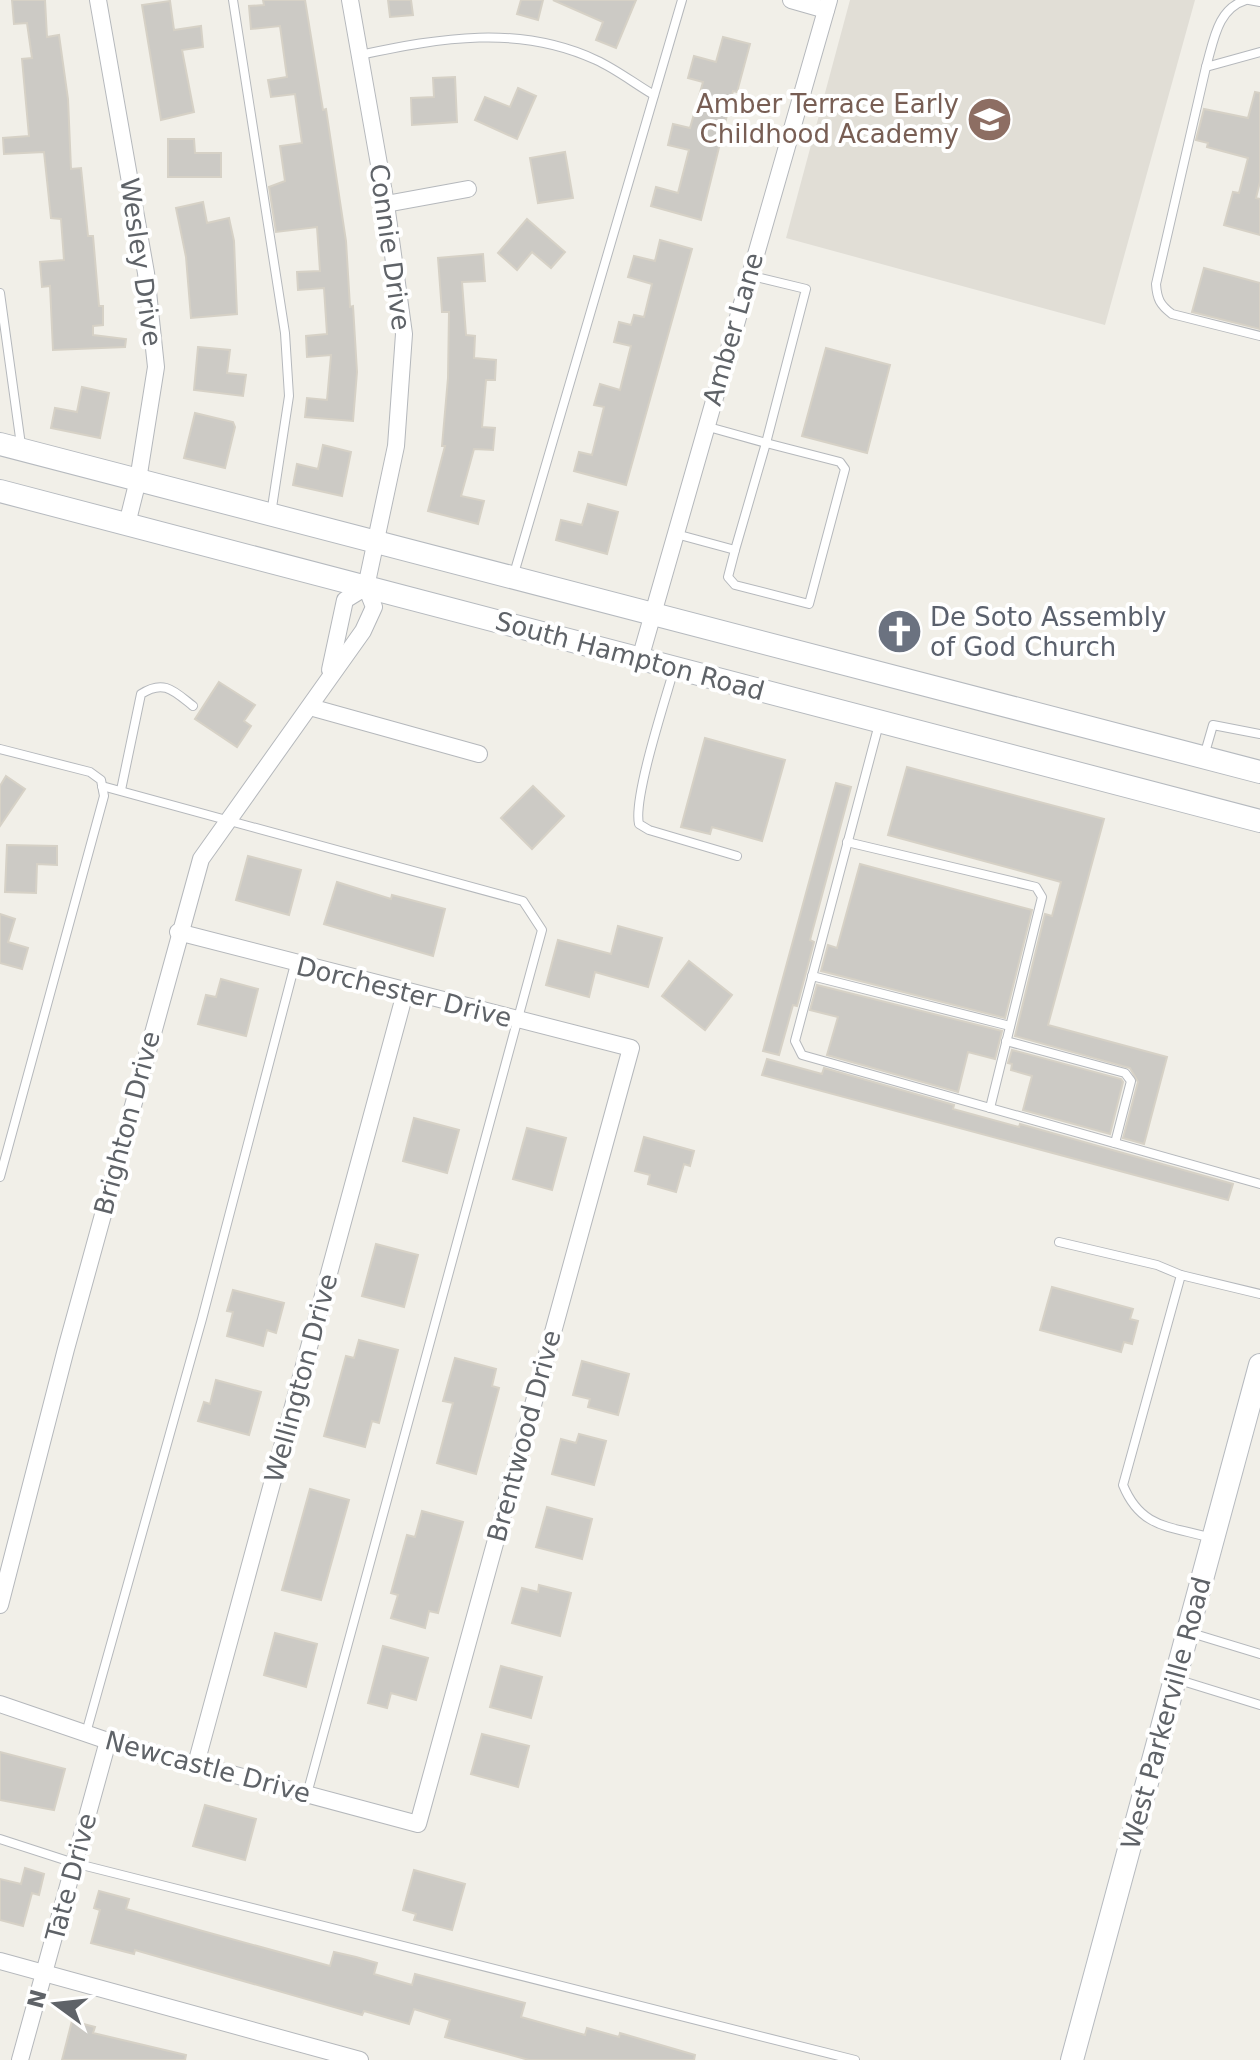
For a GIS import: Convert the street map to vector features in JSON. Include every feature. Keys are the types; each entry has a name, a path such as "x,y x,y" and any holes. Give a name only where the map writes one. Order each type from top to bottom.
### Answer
{"main road":[{"name":"South Hampton Road","path":"11,447 1260,772"},
{"name":"South Hampton Road","path":"0,491 1260,821"},
{"name":"West Parkerville Road","path":"1072,2060 1260,1365"}],"street":[{"name":"Wesley Drive","path":"98,0 146,273 156,367 138,480 127,524"},
{"name":"Connie Drive","path":"350,0 386,204 404,334 396,446 366,587"},
{"path":"791,0 828,5"},
{"name":"Amber Lane","path":"640,659 747,275 828,5"},
{"path":"386,204 468,189"},
{"name":"Brighton Drive","path":"0,1605 178,932 201,859 310,707 328,676 363,631 374,607 366,587 345,600 328,676"},
{"path":"310,707 479,754"},
{"name":"Dorchester Drive","path":"178,932 405,993 631,1048"},
{"name":"Wellington Drive","path":"196,1764 405,993"},
{"name":"Brentwood Drive","path":"418,1824 631,1048"},
{"name":"Newcastle Drive","path":"0,1704 108,1741 418,1824"},
{"name":"Tate Drive","path":"20,2060 108,1741"},
{"path":"0,1961 360,2060"}],"lane":[{"path":"233,0 285,333 289,396 271,515"},
{"path":"513,578 682,0"},
{"path":"1260,2 1248,0 1231,4 1222,16 1206,67 1156,284 1161,306 1172,314 1260,336"},
{"path":"360,55 435,39 485,36 535,39 596,60 654,95"},
{"path":"1206,67 1260,52"},
{"path":"705,426 766,443 840,462 845,469 809,604 735,585 728,577 766,443 806,289 747,275"},
{"path":"0,293 11,447"},
{"path":"675,534 735,550"},
{"path":"674,668 641,787 637,813 639,824 649,830 737,856"},
{"path":"121,790 141,694 154,685 167,686 193,706"},
{"path":"880,722 795,1041 802,1055 1260,1184"},
{"path":"1204,757 1213,725 1260,734"},
{"path":"0,749 90,772 101,780 104,796 0,1177"},
{"path":"102,786 523,901 542,930 307,1794"},
{"path":"847,842 1036,887 1042,897 990,1108"},
{"path":"86,1734 202,1319 295,964"},
{"path":"812,976 1010,1026"},
{"path":"1006,1041 1125,1073 1131,1081 1115,1143"},
{"path":"1059,1242 1260,1294"},
{"path":"1181,1275 1123,1485 1132,1508 1147,1519 1213,1538"},
{"path":"1188,1632 1260,1654"},
{"path":"1175,1679 1260,1705"},
{"path":"0,1839 74,1863 855,2060"}],"shaded area":[{"name":"Amber Terrace Early Childhood Academy","path":"850,0 1195,0 1105,325 786,238"}],"building":[{"path":"12,0 45,0 47,37 59,35 68,99 71,169 81,168 88,236 93,236 99,306 103,306 103,325 93,326 93,335 126,339 125,347 53,350 50,286 42,287 40,262 64,260 61,219 51,218 44,152 4,154 3,138 29,136 22,59 32,58 27,23 14,24"},
{"path":"263,0 305,0 323,110 326,109 346,241 357,372 353,421 305,417 307,398 327,400 331,355 307,357 306,336 327,334 324,288 298,290 297,272 320,271 317,227 276,232 269,187 285,181 280,146 302,143 295,94 271,97 268,80 287,77 280,26 251,29 249,6 264,5"},
{"path":"388,0 411,0 413,15 390,17"},
{"path":"521,0 543,0 538,20 517,14"},
{"path":"553,0 636,0 616,48 596,40 603,22"},
{"path":"170,1 174,30 201,26 203,47 182,50 194,112 161,120 142,5"},
{"path":"723,37 750,44 737,92 733,91 701,220 651,206 656,187 678,193 689,150 668,145 673,124 690,128 703,82 688,78 694,56 716,62"},
{"path":"455,77 457,122 412,125 411,98 434,97 433,78"},
{"path":"518,88 536,96 517,139 475,120 485,97 510,107"},
{"path":"1255,92 1260,93 1260,182 1256,198 1260,199 1260,235 1224,225 1233,192 1239,193 1248,158 1207,147 1208,143 1196,140 1204,109 1248,118"},
{"path":"168,139 194,139 195,153 221,153 221,177 168,177"},
{"path":"565,152 573,198 538,203 530,158"},
{"path":"203,202 207,223 229,218 234,241 237,314 191,318 186,257 176,208"},
{"path":"527,219 565,252 551,268 532,252 517,270 498,253"},
{"path":"660,240 692,249 626,485 574,471 579,452 592,455 604,407 594,405 600,384 620,390 631,346 614,342 619,322 631,325 634,315 644,317 652,284 628,277 634,256 655,261"},
{"path":"483,254 485,281 462,282 466,335 475,336 474,358 496,360 495,380 486,380 482,427 495,428 493,450 474,449 461,496 484,501 478,524 428,511 445,446 442,446 448,378 449,312 442,312 438,258"},
{"path":"1204,268 1260,283 1260,329 1192,312"},
{"path":"198,347 230,350 227,373 246,375 243,396 194,390"},
{"path":"826,348 890,365 867,453 802,436"},
{"path":"82,387 109,393 100,438 51,428 55,408 77,412"},
{"path":"195,413 233,422 235,427 225,468 184,458"},
{"path":"323,445 351,452 342,496 293,485 297,464 318,469"},
{"path":"588,504 618,512 607,554 556,540 561,520 582,525"},
{"path":"219,682 255,705 244,721 251,726 237,747 195,719"},
{"path":"705,738 785,760 762,841 712,827 710,834 681,827"},
{"path":"907,767 1104,819 1048,1025 1167,1057 1144,1144 1123,1138 1138,1082 1130,1068 1015,1036 1045,914 1052,916 1061,882 888,835"},
{"path":"6,776 25,789 0,826 0,786"},
{"path":"836,783 851,787 810,940 814,942 797,1006 793,1005 779,1055 763,1051"},
{"path":"533,786 564,816 532,849 501,818"},
{"path":"7,845 57,846 57,865 37,864 36,893 5,892"},
{"path":"248,856 301,870 289,915 236,900"},
{"path":"860,864 1032,910 1005,1018 821,971 828,945 837,948"},
{"path":"337,882 391,899 392,895 445,909 433,956 324,924"},
{"path":"0,914 15,919 8,942 28,948 22,969 0,963"},
{"path":"618,926 662,938 648,987 595,972 589,997 546,985 558,940 611,954"},
{"path":"689,961 732,995 705,1030 662,996"},
{"path":"221,979 258,989 246,1036 198,1024 206,995 216,997"},
{"path":"817,985 1002,1031 995,1059 968,1052 958,1092 827,1055 838,1017 810,1010"},
{"path":"1012,1050 1121,1079 1123,1082 1110,1134 1023,1110 1032,1076 1011,1070 1012,1064 1008,1063"},
{"path":"767,1059 822,1074 824,1068 954,1105 953,1109 1019,1127 1020,1124 1233,1184 1228,1200 762,1075"},
{"path":"414,1118 459,1130 447,1173 403,1161"},
{"path":"527,1128 566,1138 552,1190 513,1179"},
{"path":"644,1137 694,1151 690,1166 684,1164 676,1192 648,1184 650,1175 635,1171"},
{"path":"376,1244 418,1255 404,1307 362,1296"},
{"path":"1052,1287 1133,1309 1130,1319 1138,1321 1132,1344 1124,1342 1121,1352 1040,1330"},
{"path":"233,1290 284,1303 276,1333 267,1330 263,1346 227,1336 233,1312 227,1311"},
{"path":"359,1340 398,1350 379,1423 372,1421 365,1447 324,1436 346,1356 354,1358"},
{"path":"455,1358 496,1369 492,1386 499,1388 476,1474 437,1463 453,1403 443,1401"},
{"path":"582,1361 629,1374 618,1415 588,1407 590,1399 573,1395"},
{"path":"216,1380 261,1392 249,1435 198,1421 204,1402 210,1404"},
{"path":"579,1434 606,1441 594,1485 552,1474 561,1439 576,1443"},
{"path":"310,1489 349,1500 321,1600 282,1590"},
{"path":"547,1507 592,1519 582,1559 536,1547"},
{"path":"422,1511 463,1522 438,1613 429,1611 425,1628 391,1618 398,1595 391,1593 407,1535 415,1537"},
{"path":"539,1585 571,1593 560,1636 512,1623 522,1588 538,1592"},
{"path":"275,1633 317,1644 306,1687 264,1675"},
{"path":"383,1646 428,1658 416,1700 391,1693 387,1708 368,1703"},
{"path":"501,1666 542,1677 531,1718 490,1707"},
{"path":"482,1734 529,1746 518,1787 471,1774"},
{"path":"0,1752 65,1769 54,1810 0,1800"},
{"path":"205,1805 256,1819 245,1860 193,1846"},
{"path":"25,1868 44,1874 39,1895 32,1893 23,1926 0,1920 0,1879 21,1884"},
{"path":"414,1870 465,1884 452,1930 414,1920 416,1914 403,1910"},
{"path":"99,1891 129,1899 126,1909 199,1930 330,1966 334,1952 356,1957 377,1963 374,1974 412,1985 415,1974 525,2003 521,2017 585,2035 587,2028 619,2037 620,2033 695,2055 694,2060 529,2060 445,2037 450,2020 414,2009 409,2024 364,2011 362,2015 135,1950 134,1954 91,1943 100,1910 94,1908"},
{"path":"72,2021 95,2027 93,2033 186,2055 185,2060 62,2060"}],"place":[{"name":"Amber Terrace Early Childhood Academy","path":"990,119"},
{"name":"De Soto Assembly of God Church","path":"899,632"}]}
